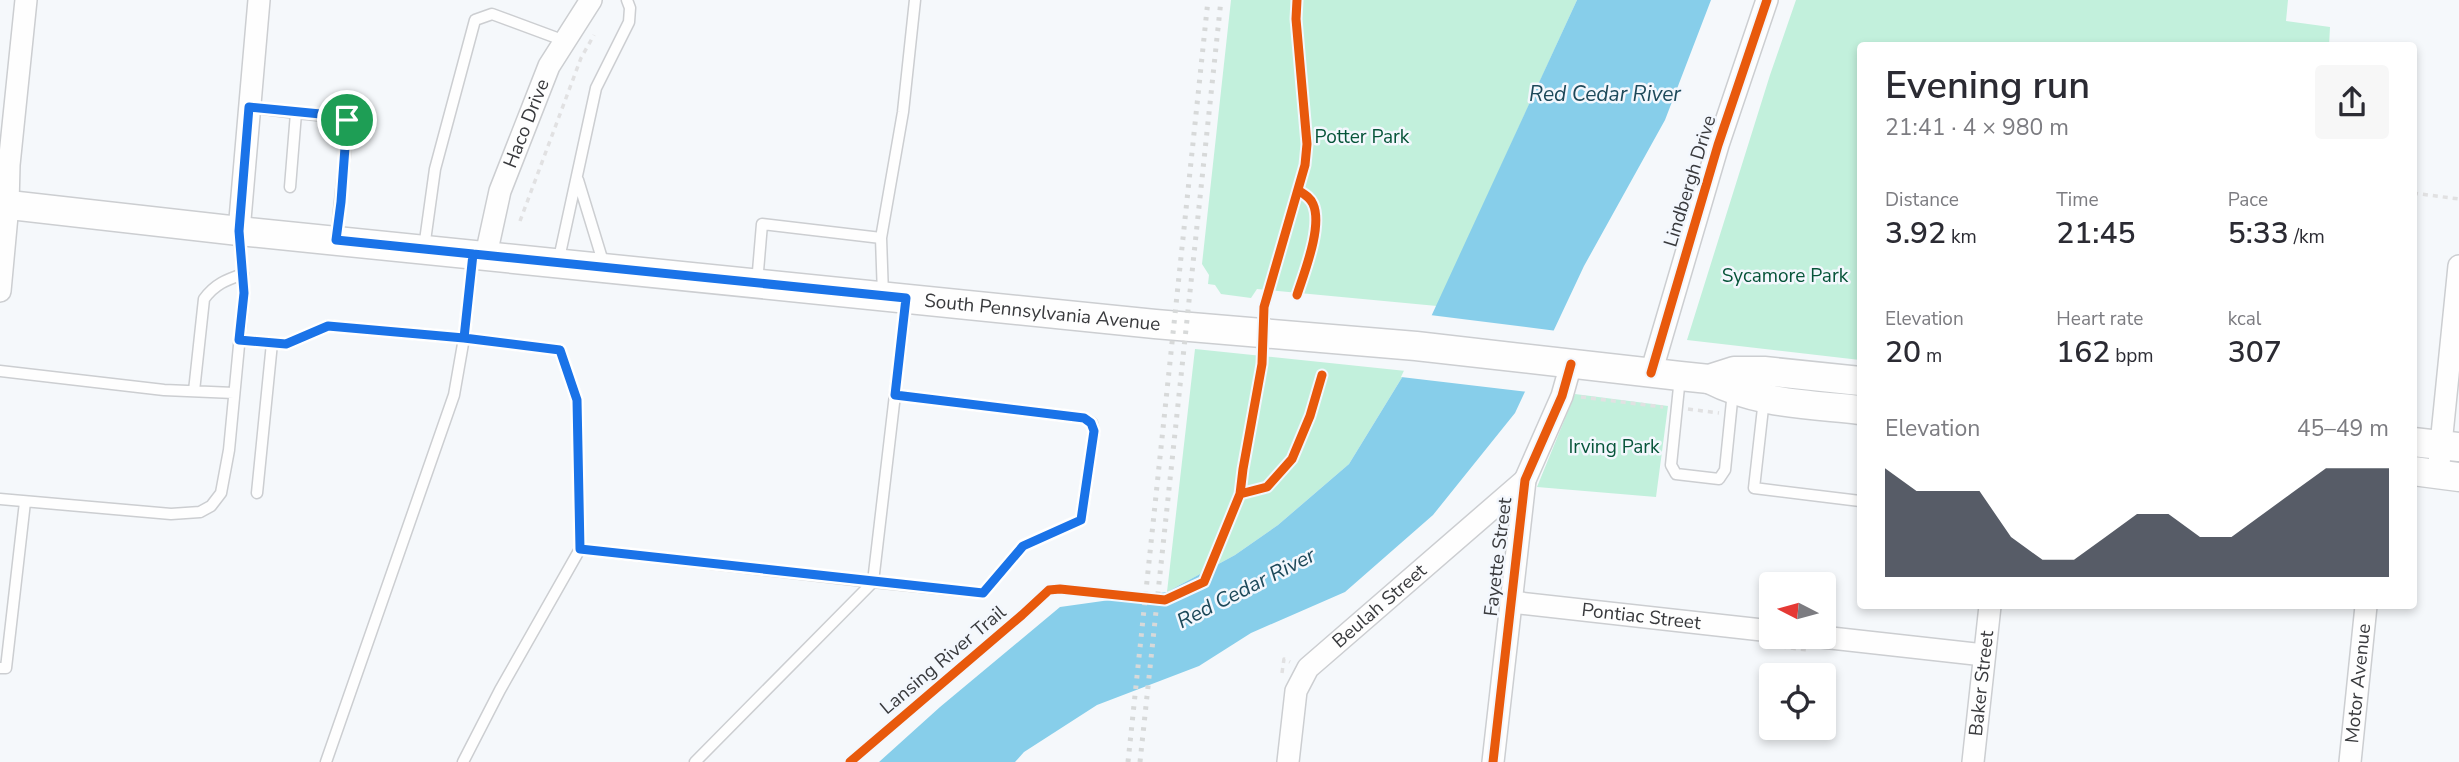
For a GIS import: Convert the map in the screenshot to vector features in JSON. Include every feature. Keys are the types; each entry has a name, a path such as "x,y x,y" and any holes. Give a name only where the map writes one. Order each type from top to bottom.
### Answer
{"main road":[{"name":"South Pennsylvania Avenue","path":"4,205 1155,324 1416,346 1681,376 1725,395 1857,410"},
{"name":"South Pennsylvania Avenue","path":"1725,395 1734,371 1764,371 1857,381"}],"street":[{"path":"0,291 4,205 26,0"},
{"path":"239,231 259,0"},
{"name":"Haco Drive","path":"479,255 500,191 550,66 592,0"},
{"name":"Lindbergh Drive","path":"1651,373 1718,145 1767,0"},
{"path":"2437,474 2437,445 2459,266"},
{"name":"Fayette Street","path":"1493,762 1525,480 1562,396 1560,363"},
{"name":"Beulah Street","path":"1288,762 1296,691 1308,668 1525,480"},
{"name":"Pontiac Street","path":"1511,602 1759,630"},
{"name":"Baker Street","path":"1973,762 1990,609"},
{"name":"Motor Avenue","path":"2350,762 2366,609"},
{"path":"1836,639 1984,656"}],"lane":[{"path":"558,262 596,88 629,22 630,8 627,0"},
{"path":"695,762 873,582 895,395 895,297 881,238 903,112 915,0"},
{"path":"424,248 435,169 470,30 475,20 492,14 565,41"},
{"path":"249,107 341,116 347,120 336,240"},
{"path":"290,187 296,113"},
{"path":"577,177 604,267"},
{"path":"757,283 762,224 881,238"},
{"path":"0,499 172,514 200,512 211,506 221,493 229,450 244,293 239,231"},
{"path":"326,762 454,395 479,255"},
{"path":"194,391 204,299 212,288 243,274"},
{"path":"239,340 286,344 328,326 560,350 577,400 580,549 500,690 463,762"},
{"path":"257,493 272,343"},
{"path":"0,371 164,390 234,393"},
{"path":"1681,376 1671,465 1676,474 1719,479 1725,470 1725,395"},
{"path":"580,549 983,593 1023,546 1081,520 1094,431 1091,423 1084,418 895,395"},
{"path":"1764,399 1754,488 1857,501"},
{"path":"0,668 6,668 25,502"}],"path":[{"path":"520,221 581,58 594,35"},
{"path":"2417,194 2459,199"},
{"path":"1562,396 1677,408 1725,395"}],"green space":[{"name":"Potter Park","path":"1231,0 1577,0 1437,306 1257,289 1251,298 1221,294 1215,285 1208,284 1209,275 1202,264"},
{"name":"Sycamore Park","path":"1796,0 2288,0 2286,21 2330,27 2329,42 1857,42 1857,360 1687,340"},
{"path":"1195,349 1406,371 1349,464 1278,525 1235,555 1167,592"},
{"name":"Irving Park","path":"1575,394 1668,406 1656,497 1537,487"}],"water":[{"name":"Red Cedar River","path":"1577,0 1711,0 1665,120 1584,266 1515,413 1433,515 1345,592 1251,633 1199,666 1097,705 1024,752 1015,762 879,762 1060,607 1167,592 1235,555 1278,525 1349,464 1406,371"}],"pier":[{"path":"1430,315 1557,331 1529,392 1401,377"}],"railway":[{"path":"1128,762 1208,0"},
{"path":"1140,762 1221,0"}],"cycle path":[{"name":"Lansing River Trail","path":"850,762 1049,590 1165,600 1204,582 1240,494 1262,364 1264,307 1305,165 1307,144 1296,19 1297,0"},
{"path":"1651,373 1718,145 1767,0"},
{"path":"1297,295 1316,224 1313,204 1298,190"},
{"path":"1493,762 1525,480 1562,396 1571,364"},
{"path":"1240,494 1267,487 1292,459 1310,416 1322,375"}],"route":[{"path":"347,120 336,240 473,254 464,338 560,350 577,400 580,549 983,593 1023,546 1081,520 1094,431 1091,423 1084,418 895,395 906,298 473,254 468,296 464,338 328,326 286,344 239,340 244,293 239,231 249,107 341,116 347,120"}]}
